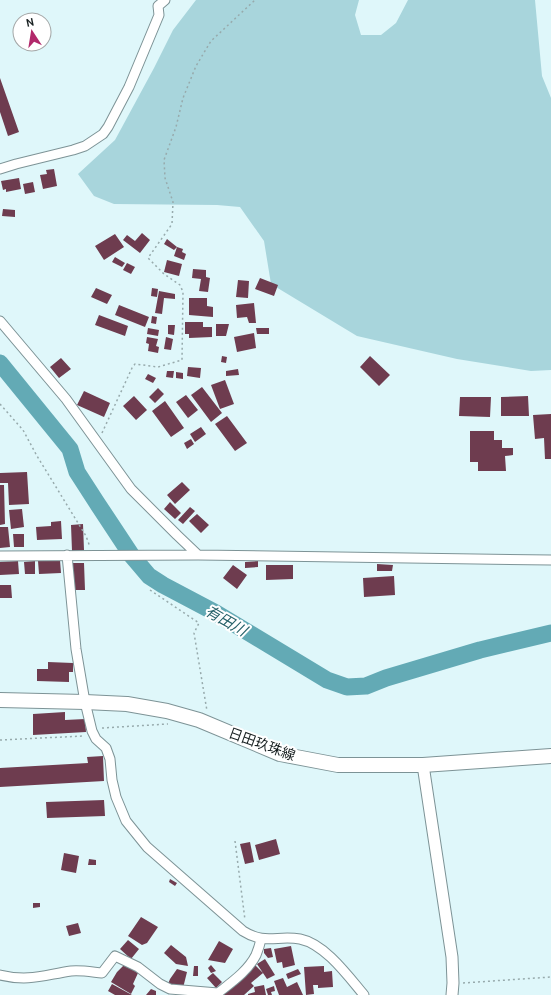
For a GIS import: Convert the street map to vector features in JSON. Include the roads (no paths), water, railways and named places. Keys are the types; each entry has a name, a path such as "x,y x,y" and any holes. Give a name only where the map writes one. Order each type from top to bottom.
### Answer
{"main road":[{"name":"日田玖珠線","path":"0,700 127,704 167,711 209,724 280,754 338,765 423,765 551,756"}],"street":[{"path":"0,169 85,146 103,134 129,87 159,16 158,6 165,0"},
{"path":"0,321 66,399 131,489 177,535 194,555"},
{"path":"67,555 76,649 85,702 96,739 106,748 110,759 112,780 116,798 126,821 147,847 247,934 261,939 299,939 308,942 319,948 336,963 364,995"},
{"path":"0,556 194,555 551,560"},
{"path":"423,765 452,957 452,995"},
{"path":"0,975 24,979 72,971 102,973 115,956 138,967 160,984 170,989 219,994 248,967 256,955 261,939"}],"waterway":[{"name":"有田川","path":"0,363 70,449 77,472 132,556 149,576 216,613 327,680 347,687 366,686 386,678 480,650 551,633"}]}
